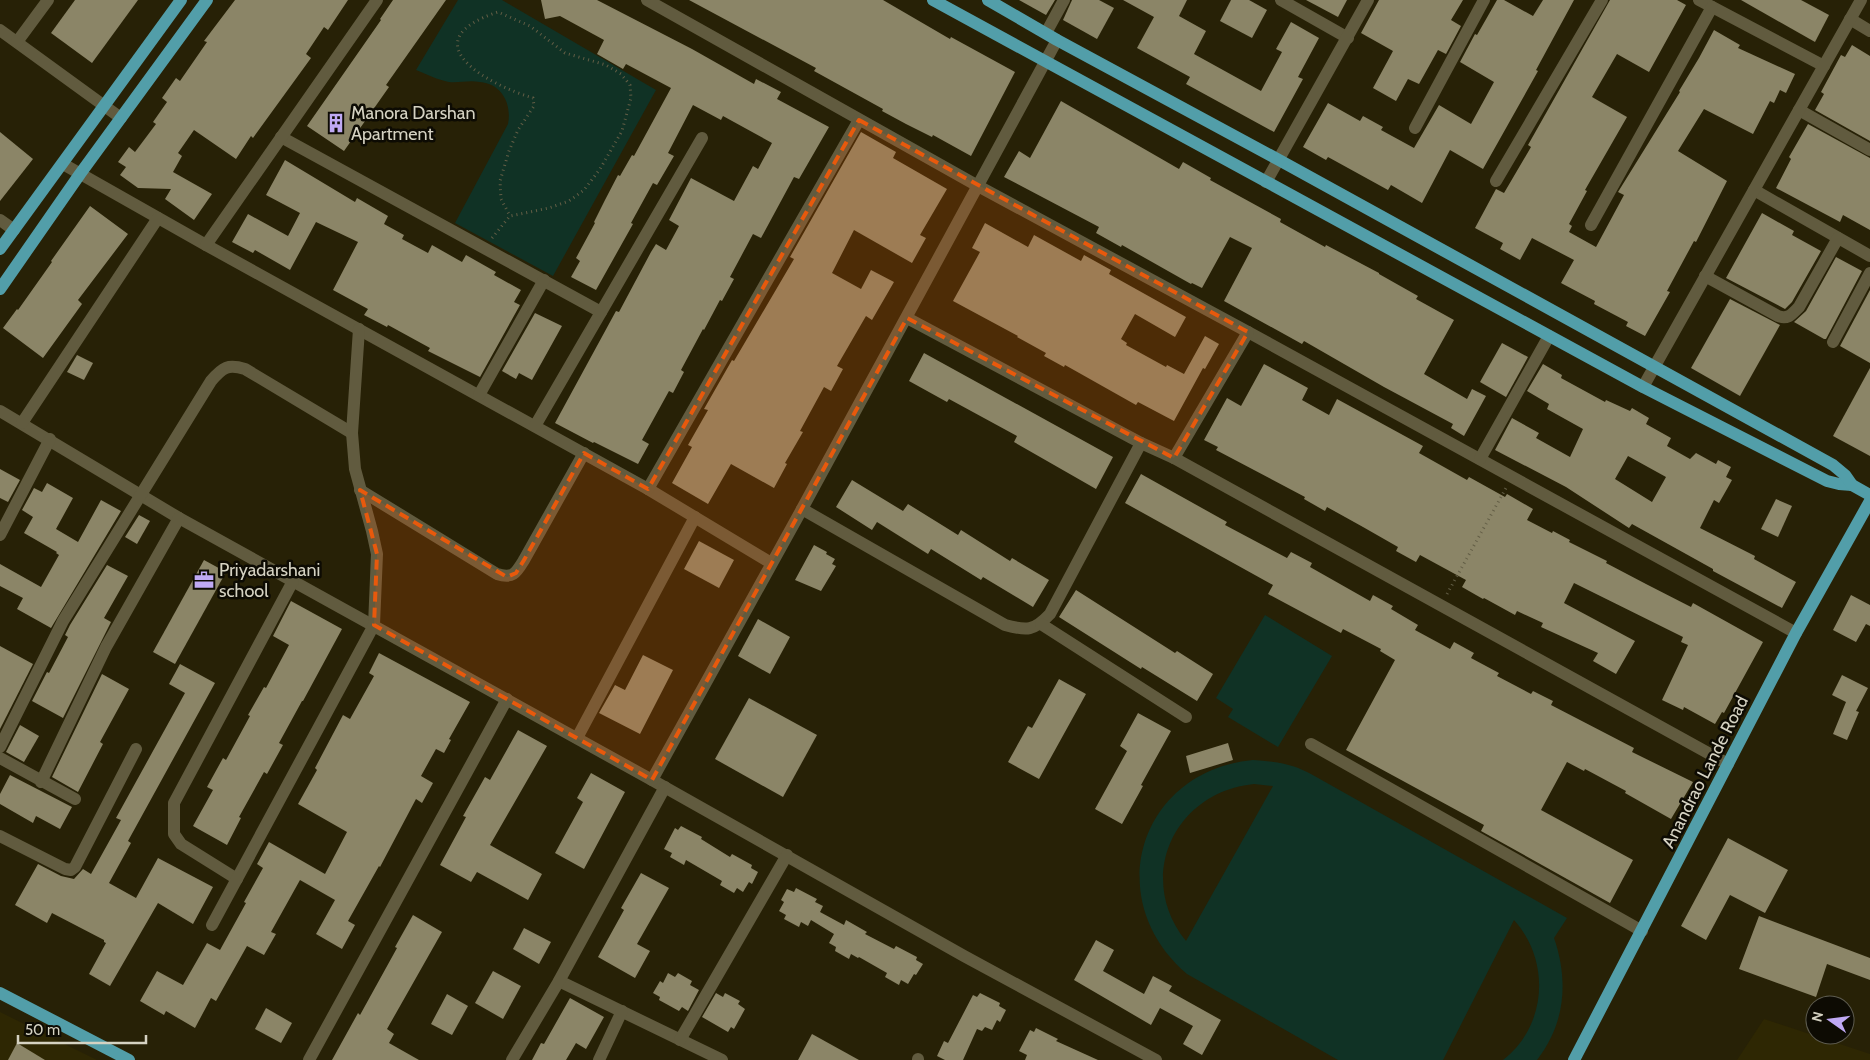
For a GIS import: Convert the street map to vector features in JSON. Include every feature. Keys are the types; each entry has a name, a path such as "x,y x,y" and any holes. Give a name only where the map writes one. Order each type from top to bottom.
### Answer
{"main road":[{"path":"0,249 181,0"},
{"path":"0,289 80,174 207,0"},
{"path":"933,0 1643,387 1827,481 1839,484 1852,484"},
{"path":"988,0 1046,34 1834,465 1852,484 1870,495"},
{"name":"Anandrao Lande Road","path":"1574,1060 1796,633 1870,502"},
{"path":"0,993 129,1060"}],"street":[{"path":"17,42 48,0"},
{"path":"206,245 377,0"},
{"path":"647,0 858,120 1796,633"},
{"path":"1046,34 1064,0"},
{"path":"1281,0 1348,38"},
{"path":"1266,182 1368,0"},
{"path":"1415,128 1484,0"},
{"path":"1496,181 1602,0"},
{"path":"1699,0 1824,66"},
{"path":"1643,387 1861,0"},
{"path":"1590,225 1712,7"},
{"path":"1850,19 1870,31"},
{"path":"0,30 121,118"},
{"path":"652,780 907,318 1057,40"},
{"path":"1799,110 1870,150"},
{"path":"648,489 858,120"},
{"path":"281,137 602,312"},
{"path":"535,426 702,138"},
{"path":"63,164 648,489 771,563"},
{"path":"1754,190 1870,256"},
{"path":"22,423 158,218"},
{"path":"0,220 14,230"},
{"path":"1705,276 1784,318 1790,316 1799,307 1838,238"},
{"path":"1833,342 1870,273"},
{"path":"479,395 544,280"},
{"path":"907,318 1174,458 1728,764"},
{"path":"212,925 374,625 376,554 372,531 355,469 352,433 359,329"},
{"path":"1174,458 1248,332"},
{"path":"1480,459 1550,336"},
{"path":"0,747 63,621 211,380 222,368 235,366 245,369 352,433"},
{"path":"0,411 50,439 179,518 665,787 1140,1056 1156,1060"},
{"path":"0,536 50,439"},
{"path":"802,509 1005,625 1030,629 1041,624 1050,614 1141,442"},
{"path":"360,490 497,574 507,577 516,573 584,453"},
{"path":"577,738 695,517"},
{"path":"41,782 106,648 179,518"},
{"path":"237,879 181,844 174,834 174,803 293,581"},
{"path":"1041,624 1186,717"},
{"path":"309,1060 507,699"},
{"path":"1311,744 1642,931"},
{"path":"0,836 65,870 71,870 75,867 136,749"},
{"path":"0,758 75,799"},
{"path":"512,1060 665,787"},
{"path":"680,1040 786,855"},
{"path":"558,980 718,1059"},
{"path":"599,1060 622,1011"}],"path":[{"path":"484,248 510,216 549,208 569,201 584,190 600,169 622,130 631,98 630,85 621,74 606,64 565,53 530,26 498,12 471,23 460,36 458,49 465,62 474,71 485,78 532,98 534,106 518,130 500,181 501,199 510,216"},
{"path":"1440,605 1512,477"}],"highlighted area":[{"path":"859,120 1248,332 1174,458 907,318 652,780 374,625 377,554 360,490 507,577 516,573 584,453 648,489"}],"shaded area":[{"path":"0,1012 97,1060 0,1060"},
{"path":"1764,1019 1805,1033 1805,1045 1843,1045 1870,1054 1870,1060 1737,1060"}],"green space":[{"path":"458,0 502,0 656,90 553,276 455,223 508,124 509,117 507,102 504,96 494,87 476,81 449,82 416,70"},
{"path":"1265,615 1332,656 1278,747 1228,717 1233,709 1216,698"},
{"path":"1253,760 1268,761 1297,768 1567,918 1554,938 1562,970 1562,1002 1559,1017 1554,1032 1537,1060 1503,1060 1518,1046 1528,1030 1536,1012 1539,993 1538,973 1534,954 1526,936 1514,920 1443,1060 1338,1060 1187,974 1160,944 1145,911 1140,877 1145,843 1159,813 1182,788 1214,769","holes":["1254,784 1273,786 1186,941 1171,916 1164,891 1164,866 1171,842 1184,821 1202,803 1226,790"]}],"building":[{"path":"75,0 138,0 92,63 51,33"},
{"path":"235,0 348,0 328,30 324,27 306,54 311,58 253,138 251,136 236,159 194,130 178,153 182,156 173,172 212,194 194,220 165,199 171,189 138,188 120,175 126,167 118,162 129,147 135,152 156,124 153,122 167,102 162,98 176,78 180,81 207,42 204,41"},
{"path":"393,0 446,0 386,85 389,87 344,151 307,126"},
{"path":"541,0 597,0 692,49 754,84 756,79 781,92 777,99 829,127 799,179 794,177 761,238 753,234 730,277 734,279 703,329 681,370 684,372 673,393 669,391 642,440 649,444 638,464 555,423 616,311 619,312 656,244 666,250 679,226 669,220 691,178 734,201 753,166 758,169 772,143 723,116 721,120 693,105 668,153 674,156 657,185 653,183 631,223 633,224 596,290 571,277 580,261 576,258 618,175 620,176 632,155 634,156 671,88 626,64 623,69 597,54 604,40 560,16 545,19"},
{"path":"689,0 883,0 950,39 951,37 1015,72 971,156 933,135 932,137 882,111 883,109 814,71 816,68"},
{"path":"1019,0 1055,0 1046,15"},
{"path":"1072,0 1099,0 1114,8 1097,39 1063,20"},
{"path":"1123,0 1187,0 1179,16 1206,31 1194,54 1261,91 1282,52 1276,49 1291,22 1319,38 1298,77 1303,79 1274,132 1186,84 1190,77 1137,48 1154,17"},
{"path":"1231,0 1249,0 1267,10 1252,38 1220,21"},
{"path":"1306,0 1347,0 1338,17"},
{"path":"1379,0 1463,0 1451,20 1461,26 1446,54 1438,50 1419,84 1408,79 1396,101 1373,88 1393,51 1361,33"},
{"path":"1497,0 1504,0 1533,16 1543,0 1574,0 1536,70 1538,71 1483,169 1450,150 1422,203 1391,185 1388,190 1328,157 1326,160 1303,147 1328,103 1360,121 1363,116 1383,127 1381,130 1414,148 1439,105 1471,124 1494,82 1460,62"},
{"path":"1610,0 1677,0 1686,5 1649,72 1617,54 1592,97 1627,117 1585,190 1587,191 1569,224 1572,226 1569,232 1596,247 1624,195 1618,192 1680,92 1714,30 1740,45 1738,48 1795,74 1786,93 1780,90 1774,103 1770,101 1753,134 1704,109 1678,151 1727,181 1696,242 1694,241 1667,291 1670,292 1645,336 1626,326 1628,322 1594,304 1595,301 1561,283 1574,260 1532,238 1520,260 1500,249 1503,243 1475,228 1496,189 1504,193 1531,147 1528,145"},
{"path":"1741,0 1801,0 1829,15 1815,42"},
{"path":"1852,45 1870,56 1870,141 1815,110 1824,94 1821,92 1841,55 1845,57"},
{"path":"1061,101 1179,169 1183,162 1211,178 1210,180 1281,219 1280,222 1325,247 1326,245 1379,273 1418,296 1416,299 1454,320 1424,374 1467,399 1472,389 1486,396 1464,436 1451,428 1453,424 1304,341 1302,344 1224,301 1252,248 1230,237 1202,288 1191,284 1122,245 1121,247 1096,233 1099,227 1004,177 1019,151 1030,158"},
{"path":"1808,124 1870,158 1870,230 1843,215 1840,222 1776,188 1791,159 1789,157"},
{"path":"0,132 33,159 0,201"},
{"path":"861,132 896,152 893,158 947,189 920,235 926,238 912,263 854,230 832,273 861,289 871,270 894,282 872,320 866,316 837,366 843,369 831,391 824,387 800,431 803,432 785,463 787,464 774,488 731,464 708,504 672,483 692,447 688,445 708,410 704,409 794,259 790,257"},
{"path":"285,160 355,202 357,198 388,216 384,224 404,235 402,239 428,253 432,245 462,262 466,255 496,272 494,275 521,290 514,302 520,305 480,377 428,351 430,348 388,325 387,327 364,315 368,309 333,290 358,242 316,222 290,270 255,250 253,253 232,242 248,214 288,236 300,213 266,195"},
{"path":"90,206 128,234 78,300 82,304 43,358 3,328 18,310"},
{"path":"1762,213 1794,231 1792,235 1821,251 1792,302 1785,309 1726,278"},
{"path":"985,223 1028,247 1034,235 1081,261 1084,255 1111,270 1109,274 1186,317 1175,337 1135,314 1121,339 1127,343 1126,345 1166,367 1167,365 1184,374 1205,336 1219,344 1205,369 1203,368 1174,421 1138,402 1136,405 1065,365 1064,367 1044,356 1046,353 1018,336 953,301 980,252 972,248"},
{"path":"1836,257 1862,271 1826,339 1824,339 1794,322 1806,311"},
{"path":"1870,290 1870,363 1840,346"},
{"path":"1730,299 1780,325 1740,396 1691,368"},
{"path":"535,313 562,326 532,380 519,373 516,379 502,371"},
{"path":"1502,343 1528,357 1506,397 1480,382"},
{"path":"924,353 1113,457 1096,489 1014,442 1017,436 949,399 947,402 909,381"},
{"path":"77,355 93,363 84,380 67,372"},
{"path":"1264,364 1308,388 1302,400 1329,415 1337,399 1423,446 1419,453 1467,480 1469,477 1505,497 1507,494 1533,509 1527,520 1570,540 1569,542 1607,561 1606,563 1691,607 1693,603 1763,642 1724,713 1722,712 1715,724 1684,707 1683,710 1662,700 1688,645 1681,642 1683,637 1574,583 1564,603 1635,641 1616,674 1593,661 1598,653 1541,627 1543,623 1517,611 1515,615 1483,599 1462,587 1466,580 1420,555 1416,562 1396,551 1398,547 1363,527 1327,507 1325,511 1304,499 1305,497 1216,450 1218,447 1204,440 1227,398 1241,406"},
{"path":"1543,364 1562,375 1561,378 1605,402 1606,400 1630,411 1632,408 1649,418 1646,424 1671,438 1667,446 1690,459 1696,453 1716,464 1718,460 1731,467 1726,477 1732,480 1719,503 1714,500 1700,528 1755,556 1754,559 1796,582 1782,608 1632,524 1629,528 1566,487 1495,450 1512,418 1539,433 1536,438 1570,457 1583,429 1547,409 1549,404 1527,391","holes":["1628,456 1666,477 1652,502 1615,479"]},
{"path":"1870,368 1870,456 1833,436"},
{"path":"0,469 20,480 8,502 0,498"},
{"path":"1141,474 1227,522 1225,525 1287,558 1291,552 1312,563 1310,567 1370,601 1373,595 1393,606 1391,609 1418,625 1415,630 1450,649 1454,642 1474,653 1471,658 1499,673 1497,676 1531,694 1533,691 1553,701 1551,705 1634,748 1632,752 1693,782 1671,819 1625,793 1626,791 1585,769 1584,771 1567,762 1541,810 1633,860 1610,903 1481,831 1484,825 1346,750 1395,660 1380,651 1381,649 1343,629 1341,633 1268,594 1273,585 1125,503"},
{"path":"852,480 903,511 908,504 958,535 961,530 1010,561 1012,558 1049,580 1033,607 983,577 981,580 931,549 928,554 877,522 872,530 836,507"},
{"path":"47,483 73,498 56,529 78,542 101,500 121,511 51,628 17,609 23,598 0,586 0,564 41,587 59,555 24,533 33,517 22,510 34,488 42,492"},
{"path":"1776,499 1792,506 1778,537 1761,529"},
{"path":"139,515 150,521 137,544 125,537"},
{"path":"699,541 734,560 719,588 684,569"},
{"path":"814,545 835,559 832,564 836,566 821,591 795,580"},
{"path":"204,560 226,572 175,664 153,652"},
{"path":"107,565 128,576 104,618 111,622 63,718 32,701 68,637 65,635 70,625"},
{"path":"1076,590 1175,653 1177,651 1213,674 1197,701 1142,667 1141,669 1059,617"},
{"path":"1851,595 1870,605 1870,626 1866,624 1856,642 1833,630"},
{"path":"291,601 342,629 279,743 283,745 267,774 264,772 239,817 241,818 227,845 193,826 213,790 207,787 223,758 226,760 250,716 248,715 264,687 266,688 289,645 273,636"},
{"path":"758,619 790,637 770,674 738,656"},
{"path":"0,646 33,664 0,729"},
{"path":"379,653 470,702 449,739 451,740 444,753 436,749 421,776 433,783 422,803 416,799 380,867 348,921 355,925 342,949 316,934 335,900 300,880 271,932 276,934 264,955 247,946 216,1001 211,998 195,1028 166,1011 164,1015 140,1001 157,971 183,985 207,943 220,950 263,868 257,864 269,842 325,874 347,832 298,804 317,770 315,768 343,715 350,719 374,676 369,673"},
{"path":"643,655 673,670 640,734 599,713 615,685 625,690"},
{"path":"180,664 215,683 128,841 131,843 109,883 136,898 158,858 213,887 193,924 158,903 110,986 89,974 106,943 104,940 52,913 47,923 15,905 38,864 61,876 74,879 83,869 91,874 121,820 116,818 185,693 169,684"},
{"path":"102,674 129,689 100,742 103,744 78,792 52,777"},
{"path":"1842,675 1868,688 1856,711 1859,712 1847,740 1833,734 1846,702 1832,695"},
{"path":"1059,679 1086,694 1039,779 1008,762 1028,726 1032,728"},
{"path":"749,698 817,735 783,797 715,759"},
{"path":"1138,713 1171,731 1122,824 1095,809 1127,751 1120,746"},
{"path":"20,725 39,736 24,762 6,752"},
{"path":"518,730 547,746 490,845 542,874 528,900 477,872 471,882 440,865 466,817 463,816 485,777 490,780"},
{"path":"1228,743 1233,760 1190,773 1186,756"},
{"path":"591,773 625,792 584,869 555,853 583,802 577,798"},
{"path":"10,775 72,807 60,829 36,816 33,823 0,804 0,794"},
{"path":"681,826 702,837 701,839 730,857 732,854 752,865 751,868 758,872 752,884 749,882 743,892 737,888 734,893 720,885 722,881 686,860 684,865 670,857 672,853 664,849 675,828 678,830"},
{"path":"1728,838 1788,870 1765,913 1730,895 1706,940 1681,926"},
{"path":"641,873 669,888 637,944 650,951 635,978 598,957 624,910 621,908"},
{"path":"796,888 817,899 815,902 823,906 820,912 844,925 846,920 867,932 865,934 894,949 896,946 917,957 916,960 923,964 916,975 914,974 908,984 901,980 899,985 885,977 887,973 859,957 851,954 849,959 835,951 836,947 829,943 834,934 811,920 808,926 801,922 799,927 784,919 786,915 779,911 784,902 781,900 787,889 794,892"},
{"path":"413,915 442,932 387,1029 394,1034 389,1043 419,1060 332,1060 358,1013 360,1015"},
{"path":"1759,916 1870,958 1870,980 1827,964 1817,995 1810,995 1739,969"},
{"path":"524,928 551,942 539,964 513,949"},
{"path":"1096,940 1114,950 1103,971 1144,994 1153,976 1172,986 1169,991 1221,1020 1202,1055 1183,1044 1193,1026 1160,1008 1151,1025 1074,980"},
{"path":"493,971 521,986 503,1019 475,1003"},
{"path":"668,973 675,977 678,973 692,981 690,985 699,990 688,1011 682,1007 679,1011 659,1000 660,997 653,993 660,981 663,983"},
{"path":"716,993 723,997 725,993 740,1001 738,1004 745,1009 734,1029 731,1027 728,1032 702,1017"},
{"path":"980,993 1000,1003 999,1006 1006,1010 1000,1022 997,1020 992,1030 985,1027 982,1031 977,1029 963,1060 945,1060 937,1056 944,1041 948,1043 973,995 977,997"},
{"path":"447,994 468,1006 452,1035 431,1024"},
{"path":"570,998 604,1017 586,1049 576,1043 566,1060 532,1060 541,1043 544,1044"},
{"path":"266,1008 292,1023 281,1043 255,1029"},
{"path":"1036,1028 1058,1039 1056,1041 1098,1060 1025,1060 1027,1055 1019,1051 1030,1030 1034,1032"},
{"path":"812,1034 859,1060 798,1060"},
{"path":"17,1043 45,1060 8,1060"}],"place":[{"name":"Manora Darshan Apartment","path":"336,123"},
{"name":"Priyadarshani school","path":"204,580"}]}
